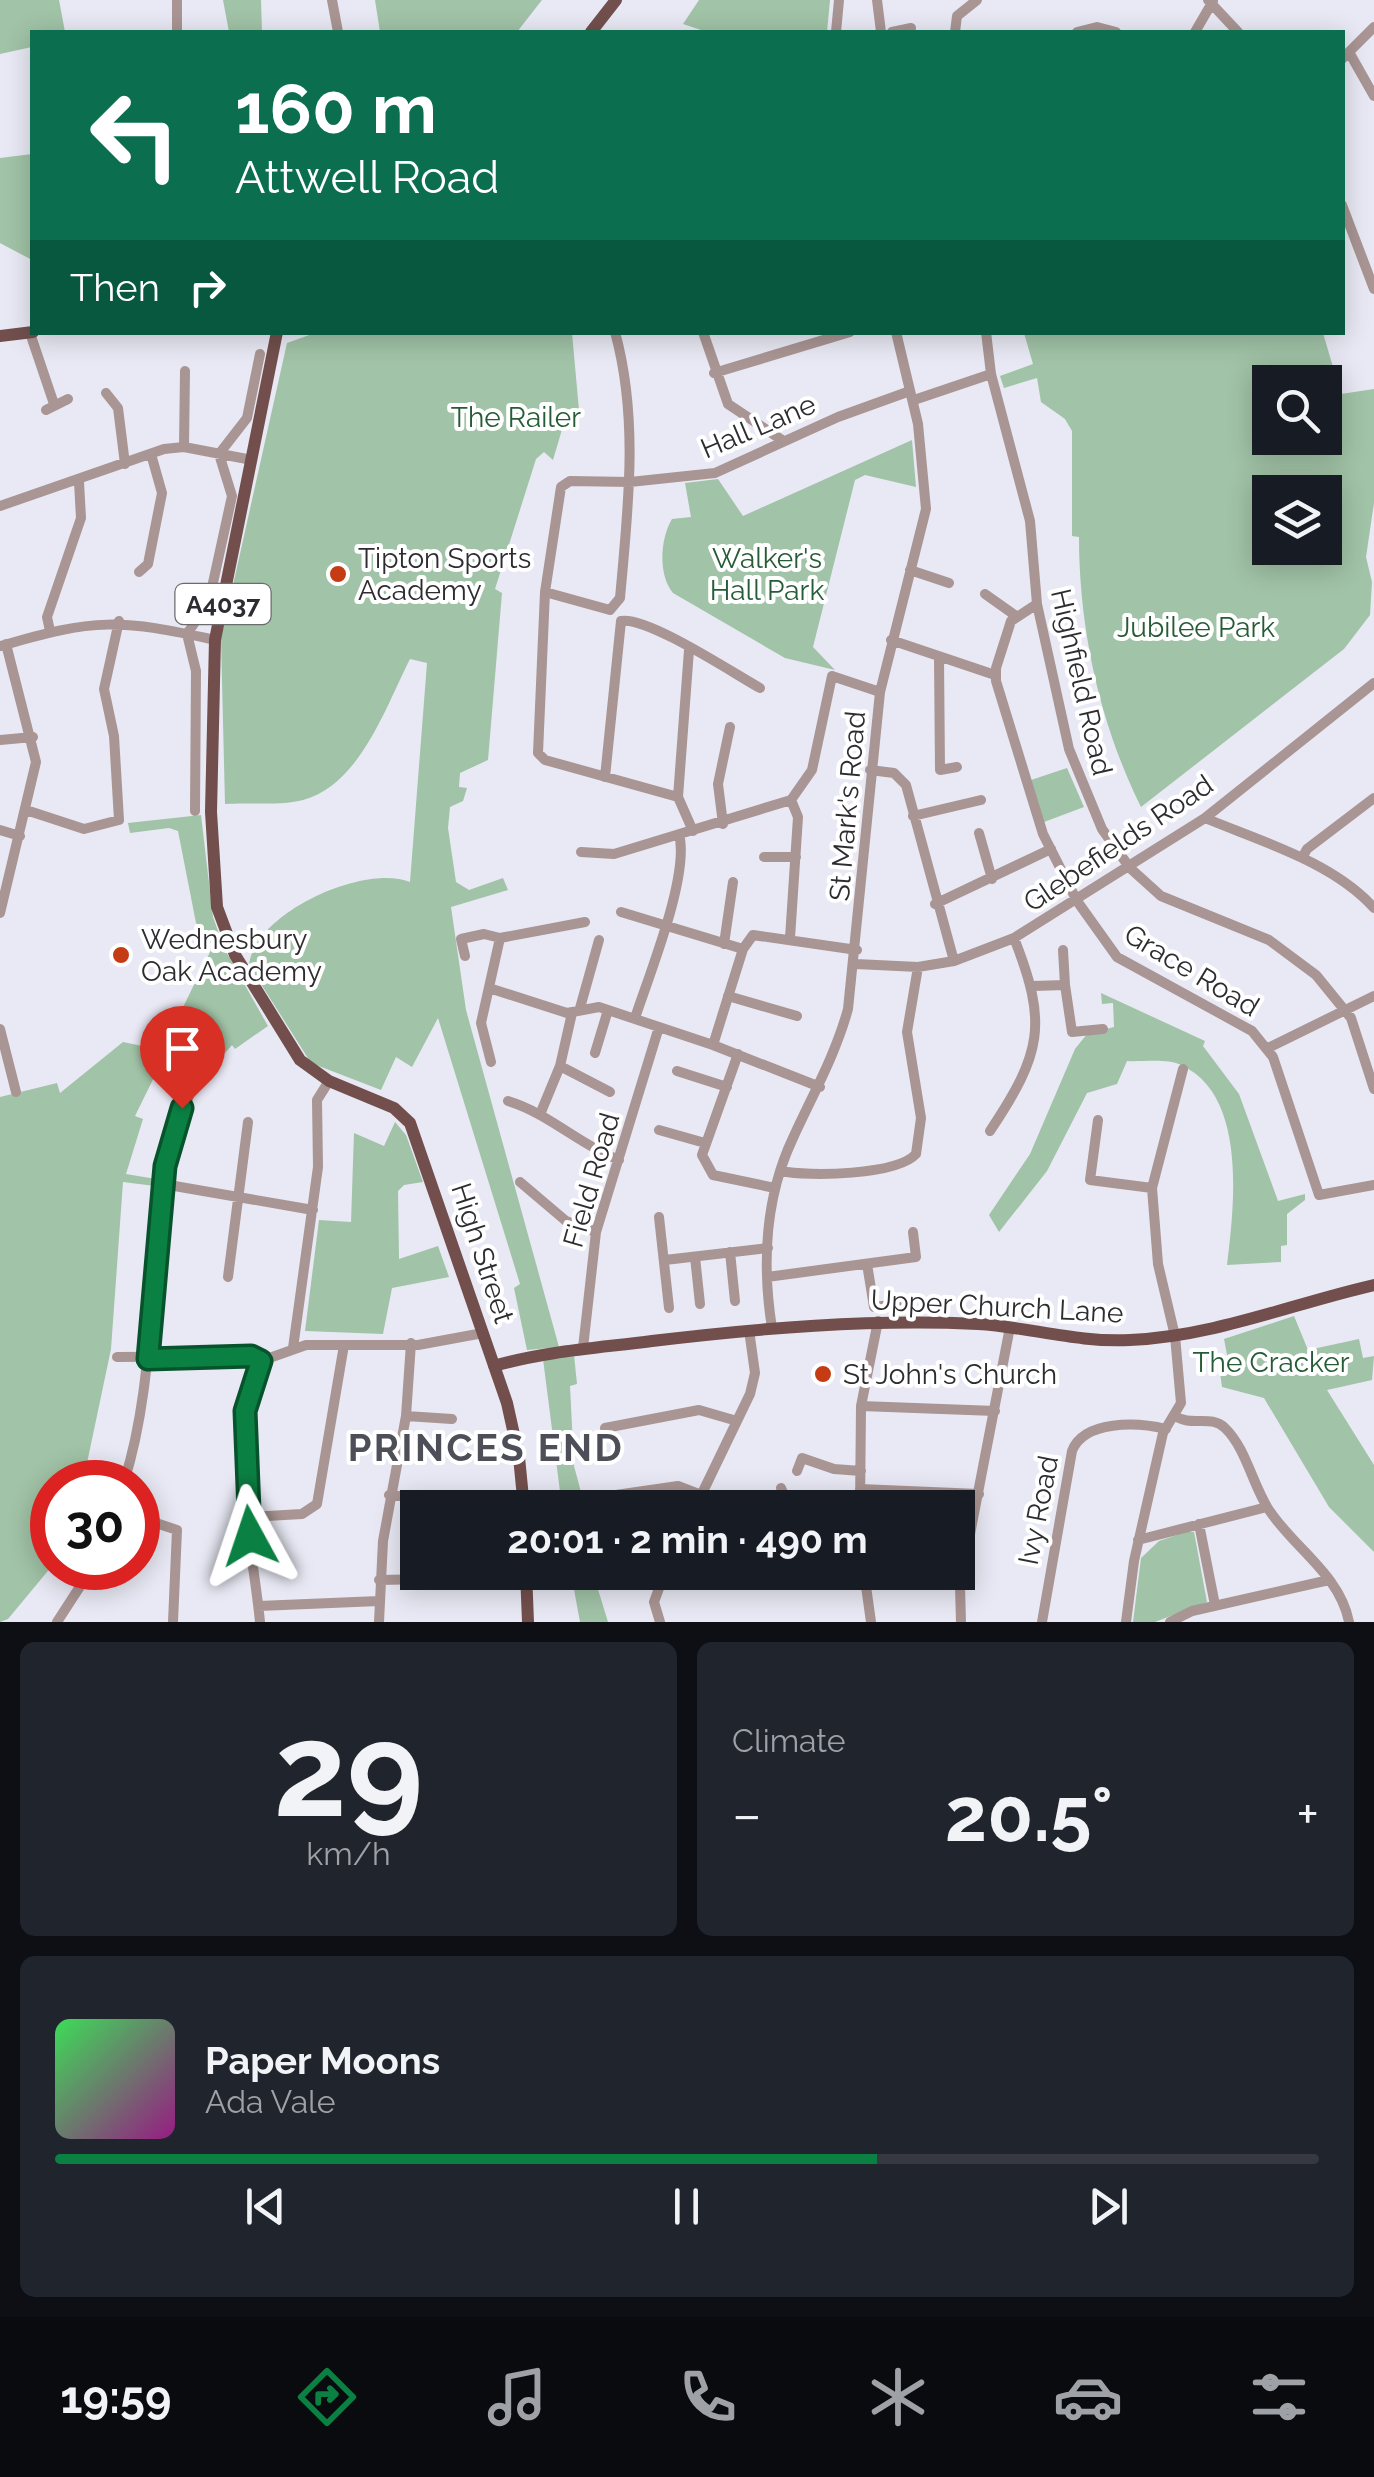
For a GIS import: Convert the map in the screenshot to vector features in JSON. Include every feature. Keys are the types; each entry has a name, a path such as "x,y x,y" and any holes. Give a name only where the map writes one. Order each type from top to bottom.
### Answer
{"main road":[{"path":"593,30 616,0"},
{"path":"0,336 30,333"},
{"name":"A4037","path":"215,640 276,335"},
{"name":"High Street","path":"215,640 210,812 217,907 234,955 300,1060 329,1081 394,1108 410,1123 494,1366 516,1440 522,1490"},
{"name":"Upper Church Lane","path":"494,1366 532,1355 750,1330 771,1322 1010,1328 1084,1340 1175,1336 1231,1327 1374,1285"},
{"path":"527,1590 528,1622"}],"street":[{"path":"178,0 178,30"},
{"path":"332,0 338,30"},
{"path":"836,30 838,0"},
{"path":"877,0 881,30"},
{"path":"955,30 957,16 976,0"},
{"path":"1195,30 1211,1 1236,30"},
{"path":"1374,27 1346,55 1374,96"},
{"path":"901,30 910,28"},
{"path":"1345,213 1374,288"},
{"path":"32,335 50,407 68,399"},
{"path":"616,335 628,399 630,482 617,605 610,610 545,592 536,747 540,756 678,797"},
{"path":"703,335 728,404 782,440"},
{"path":"714,373 840,335"},
{"name":"St Mark's Road","path":"771,1322 767,1277 775,1188 839,1043 856,964 870,770 880,692 926,509 925,470 897,335"},
{"name":"Highfield Road","path":"986,335 992,374 1030,520 1036,604 1078,777 1102,829 1130,868 1161,896 1281,947 1316,975 1346,1010 1374,1089"},
{"path":"219,454 247,418 260,354"},
{"path":"183,368 184,447"},
{"name":"Hall Lane","path":"545,592 560,486 570,480 630,482 720,472 782,440 992,374"},
{"path":"106,392 118,408 125,464"},
{"path":"0,506 79,482 151,454 184,447 252,460"},
{"path":"138,572 148,564 162,493 151,454"},
{"path":"195,810 196,671 187,634 209,601 232,496 219,454"},
{"path":"50,630 47,617 81,518 79,482"},
{"path":"910,570 949,583"},
{"path":"985,594 1016,616"},
{"path":"891,640 995,675 1016,616 1036,604"},
{"path":"605,777 617,627 621,621 631,619 760,688"},
{"path":"26,810 84,829 119,820 115,748 104,689 119,621"},
{"path":"0,913 35,773 33,736 3,645 50,630 119,621 215,640"},
{"path":"690,650 678,797 693,831"},
{"path":"939,658 940,770 958,767"},
{"name":"Grace Road","path":"995,675 1051,849 1077,902 1118,958 1201,1000 1252,1031 1268,1048 1319,1195 1374,1185"},
{"path":"580,852 614,854 723,824 790,800 812,770 832,676 880,692"},
{"name":"Glebefields Road","path":"856,964 918,967 954,961 1014,938 1077,902 1205,818 1374,683"},
{"path":"723,824 718,784 730,727"},
{"path":"0,740 33,736"},
{"path":"870,770 894,773 903,780 954,961"},
{"path":"1302,858 1374,798"},
{"path":"790,800 798,816 790,938"},
{"path":"913,816 981,800"},
{"path":"1205,818 1302,858 1373,906"},
{"path":"0,830 20,836"},
{"path":"979,833 992,879"},
{"path":"635,1018 683,851 679,834"},
{"path":"935,904 1051,849"},
{"path":"764,856 796,857"},
{"path":"724,944 734,882"},
{"path":"621,912 743,949"},
{"path":"465,956 461,939 484,934 500,938 585,922"},
{"path":"713,1044 743,949 753,935 857,950"},
{"path":"491,1062 481,1023 500,938"},
{"path":"990,1131 1014,1095 1036,1035 1033,986 1014,938"},
{"path":"541,1112 560,1066 599,940"},
{"path":"1063,950 1072,1032 1103,1029"},
{"path":"780,1171 815,1176 893,1166 916,1154 921,1118 908,1032 918,967"},
{"path":"1033,986 1065,985"},
{"path":"489,988 576,1010 608,1010 635,1018 820,1087"},
{"path":"728,996 797,1016"},
{"path":"1268,1048 1374,996"},
{"path":"601,1049 608,1010"},
{"name":"Field Road","path":"583,1348 596,1232 660,1027"},
{"path":"1,1033 16,1092"},
{"path":"738,1054 702,1155 713,1175 775,1188"},
{"path":"128,1460 148,1359 163,1184 176,1123 202,1066"},
{"path":"560,1066 610,1092"},
{"path":"678,1070 727,1087"},
{"path":"1126,1622 1138,1540 1166,1429 1182,1394 1175,1336 1158,1264 1152,1188 1183,1070"},
{"path":"293,1348 319,1150 317,1100 329,1081"},
{"path":"508,1101 541,1112 586,1146 619,1160"},
{"path":"1098,1120 1090,1180 1152,1188"},
{"path":"228,1277 248,1122"},
{"path":"659,1130 705,1143"},
{"path":"520,1182 566,1220 596,1232"},
{"path":"163,1184 313,1210"},
{"path":"659,1217 670,1308"},
{"path":"767,1277 916,1257 913,1232"},
{"path":"664,1260 768,1248"},
{"path":"730,1252 735,1301"},
{"path":"695,1257 700,1304"},
{"path":"867,1264 874,1308 899,1304"},
{"path":"878,1322 861,1406 860,1489 980,1494"},
{"path":"975,1517 1010,1328"},
{"path":"703,1490 737,1421 754,1373 750,1330"},
{"path":"116,1357 251,1356 261,1361 293,1348 411,1343 483,1333"},
{"path":"379,1622 379,1580 389,1495 406,1416 411,1343"},
{"path":"249,1517 302,1514 317,1504 344,1344"},
{"path":"260,1622 249,1517 245,1411 261,1361"},
{"path":"861,1406 995,1410"},
{"path":"604,1428 699,1410 737,1421"},
{"path":"406,1416 452,1419"},
{"path":"1174,1416 1188,1422 1210,1421 1227,1429 1267,1508 1342,1594 1349,1622"},
{"name":"Ivy Road","path":"1042,1622 1063,1498 1078,1437 1090,1429 1166,1429"},
{"path":"797,1471 802,1458 834,1469 861,1471"},
{"path":"650,1490 678,1486 690,1490"},
{"path":"389,1495 400,1496"},
{"path":"1138,1540 1267,1508"},
{"path":"173,1622 177,1513"},
{"path":"160,1524 177,1530"},
{"path":"1199,1524 1216,1605"},
{"path":"379,1580 400,1580"},
{"path":"1170,1622 1216,1605 1329,1580"},
{"path":"57,1622 78,1590"},
{"path":"658,1590 654,1602 660,1622"},
{"path":"867,1590 871,1622"},
{"path":"960,1590 960,1622"},
{"path":"259,1606 379,1601"}],"green space":[{"path":"0,0 59,0 65,30 30,30 30,47 0,54"},
{"path":"223,0 261,0 262,30 229,30"},
{"path":"375,0 542,0 519,30 380,30"},
{"path":"699,0 830,0 827,30 701,30 683,24"},
{"path":"30,154 30,259 0,243 0,158"},
{"name":"The Railer","path":"310,335 572,335 579,410 568,409 553,460 544,452 536,459 495,589 502,593 488,760 460,773 459,787 467,788 463,801 450,807 448,828 456,882 469,890 503,878 508,890 451,907 466,1010 559,1347 527,1350 514,1288 520,1284 438,1018 412,1067 396,1057 381,1090 311,1063 249,965 256,946 270,927 314,897 367,880 390,878 410,882 427,663 410,659 369,742 356,761 323,792 294,802 225,804 221,639 287,343"},
{"name":"Jubilee Park","path":"1025,335 1324,335 1332,365 1252,365 1252,455 1342,455 1342,394 1374,389 1374,503 1366,557 1372,582 1370,615 1344,649 1141,807 1103,710 1088,641 1079,537 1072,536 1072,431 1065,419 1041,402 1037,378 1004,388 1000,376 1033,364"},
{"name":"Walker's Hall Park","path":"912,440 916,487 865,475 855,480 813,647 835,670 785,658 673,593 668,585 662,557 668,527 672,519 691,517 685,483 718,479 743,516"},
{"path":"1067,768 1084,807 1044,822 1031,780"},
{"path":"201,815 213,917 224,948 268,1026 235,1049 232,1045 211,1069 166,1053 135,1116 143,1119 126,1174 156,1179 155,1186 123,1182 111,1349 88,1460 30,1460 32,1590 8,1619 0,1622 0,1097 57,1083 60,1093 123,1042 162,1050 213,946 196,923 178,831 169,828 130,833 128,823"},
{"name":"The Cracker","path":"1101,993 1205,1041 1203,1046 1239,1094 1278,1201 1305,1194 1305,1200 1287,1214 1287,1245 1281,1246 1281,1262 1227,1265 1233,1184 1227,1126 1217,1101 1202,1080 1181,1065 1168,1062 1127,1061 1117,1084 1087,1093 1047,1171 999,1232 989,1215 1030,1154 1075,1049 1087,1034 1114,1027 1113,1003 1102,1004"},
{"path":"395,1122 406,1135 423,1182 404,1185 398,1191 399,1259 438,1246 449,1277 392,1288 383,1334 305,1331 319,1220 351,1222 354,1133 384,1146"},
{"name":"The Cracker","path":"1294,1316 1308,1350 1359,1339 1363,1358 1374,1356 1372,1380 1327,1390 1374,1465 1374,1552 1329,1507 1264,1398 1222,1387 1220,1372 1230,1370 1224,1339"},
{"path":"574,1355 577,1384 570,1386 574,1466 580,1490 560,1490 543,1359"},
{"path":"1194,1532 1207,1602 1155,1622 1133,1622 1141,1558 1159,1541"},
{"path":"574,1590 598,1590 608,1622 580,1622"}],"place":[{"name":"Tipton Sports Academy","path":"338,574"},
{"name":"Wednesbury Oak Academy","path":"121,955"},
{"name":"St John's Church","path":"823,1374"}],"district":[{"name":"PRINCES END","path":"486,1448"}],"route":[{"path":"182,1108 165,1166 148,1359 251,1356 261,1361 245,1411 243,1447 250,1536"}]}
